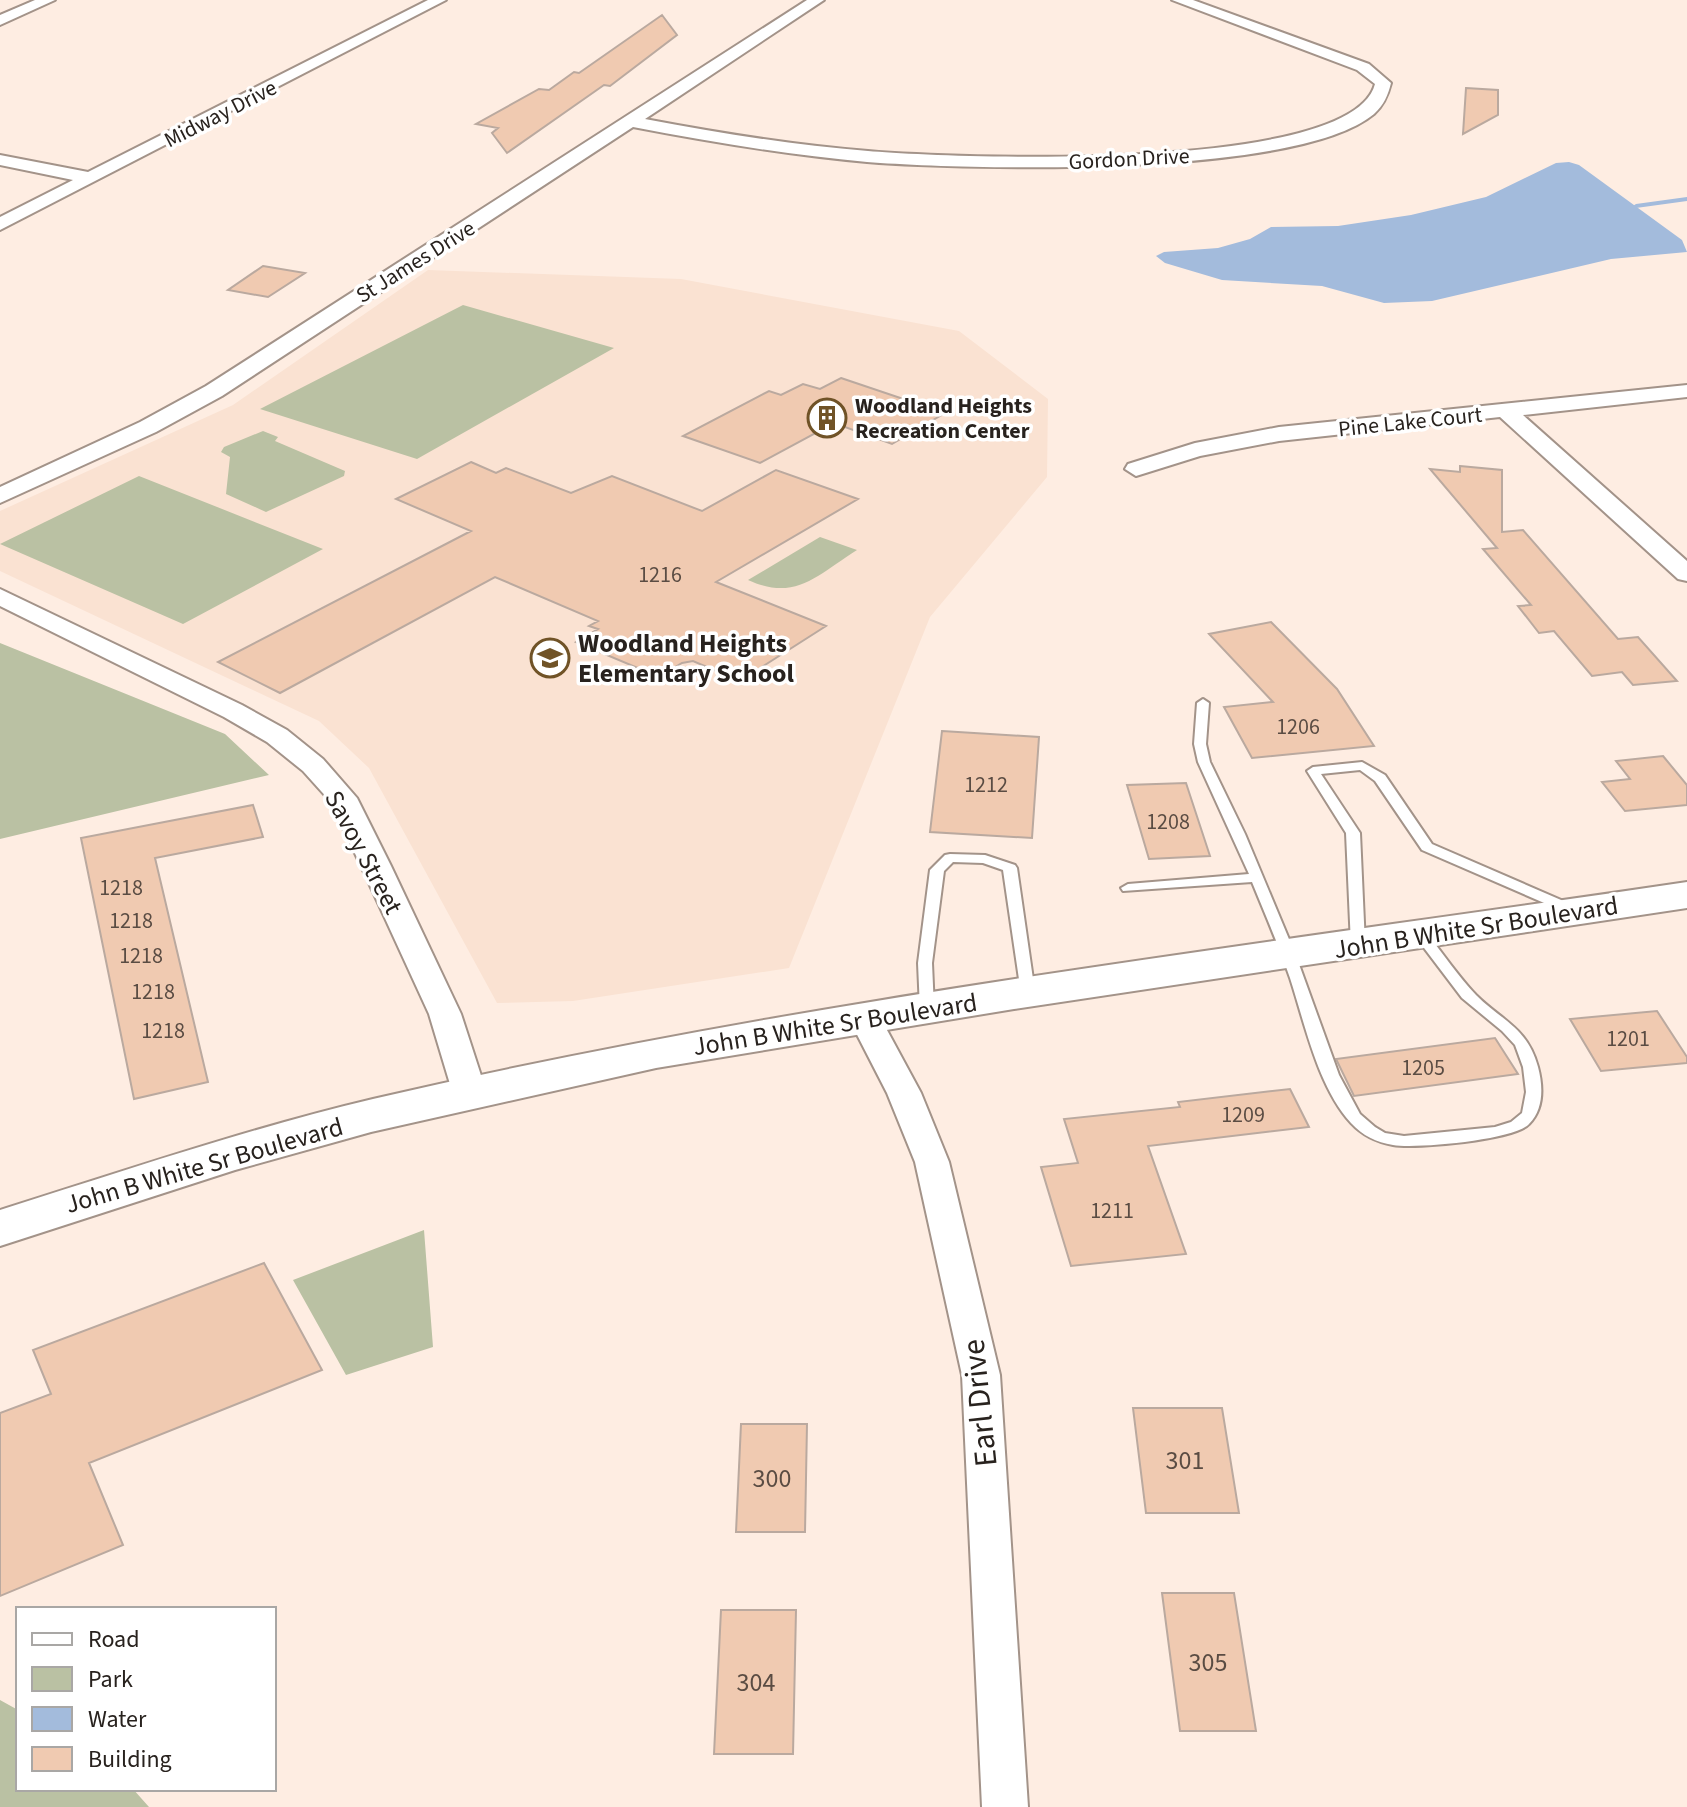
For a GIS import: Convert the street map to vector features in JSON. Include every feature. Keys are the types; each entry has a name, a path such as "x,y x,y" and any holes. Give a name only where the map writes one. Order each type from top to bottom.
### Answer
{"main road":[{"name":"John B White Sr Boulevard","path":"0,1228 231,1154 370,1116 656,1053 1028,993 1687,895"}],"street":[{"path":"0,20 48,0"},
{"name":"Midway Drive","path":"0,224 439,0"},
{"name":"St James Drive","path":"0,496 148,427 214,391 817,0"},
{"path":"1185,2 1210,0"},
{"name":"Gordon Drive","path":"630,121 732,140 892,159 1059,162 1267,146 1300,139 1350,121 1380,97 1383,83 1363,67 1185,2"},
{"path":"0,160 92,178"},
{"name":"Pine Lake Court","path":"1136,469 1195,450 1279,434 1687,391"},
{"path":"1506,411 1687,574"},
{"name":"Savoy Street","path":"0,596 233,711 277,736 313,765 343,798 376,866 445,1014 470,1094"},
{"name":"Earl Drive","path":"865,1019 904,1093 932,1162 981,1375 1005,1807"}],"lane":[{"path":"1203,703 1200,744 1204,762 1289,955 1322,1052 1347,1104 1368,1130 1386,1138 1413,1141 1506,1131 1523,1122 1532,1105 1533,1082 1527,1054 1516,1035 1476,1003 1422,936"},
{"path":"1358,945 1353,833 1313,771 1362,766 1380,778 1427,847 1577,912"},
{"path":"927,1009 925,963 937,870 950,858 985,859 1010,868 1028,993"},
{"path":"1128,888 1254,878"}],"shaded area":[{"name":"Woodland Heights Elementary School","path":"428,270 681,279 959,331 1048,399 1047,477 930,617 789,968 573,1001 497,1003 369,768 319,721 0,571 0,511 233,405"}],"green space":[{"path":"463,305 614,348 417,459 260,409"},
{"path":"263,431 278,437 275,441 345,471 344,476 266,512 226,494 230,457 221,452 224,447"},
{"path":"139,476 323,549 183,624 0,544"},
{"path":"820,537 857,550 806,583 793,587 765,586 748,580"},
{"path":"0,643 225,734 269,775 0,839"},
{"path":"424,1230 433,1347 346,1375 293,1280"},
{"path":"0,1700 16,1709 16,1791 135,1791 149,1807 0,1807"}],"water":[{"path":"1556,163 1579,165 1682,240 1687,252 1611,259 1432,301 1384,303 1322,286 1222,280 1165,263 1156,256 1164,252 1218,248 1250,239 1271,227 1338,226 1411,215 1486,197"}],"building":[{"path":"662,15 677,35 610,86 604,85 507,153 492,133 498,128 476,124 539,89 549,90 574,72 579,73"},
{"path":"1466,88 1498,90 1498,115 1463,134"},
{"path":"263,266 305,273 268,297 228,290"},
{"name":"Woodland Heights Recreation Center","path":"841,378 945,413 892,444 834,423 760,463 683,436 769,391 781,395 803,384 820,389"},
{"path":"471,462 496,473 506,468 571,493 612,476 702,511 776,470 858,499 716,582 826,626 740,681 693,661 682,663 659,677 576,642 598,629 589,626 598,621 495,577 280,693 218,662 471,531 396,499"},
{"path":"1460,466 1502,470 1502,532 1523,530 1618,639 1638,637 1677,681 1633,685 1622,672 1592,676 1554,631 1539,633 1518,606 1531,605 1483,549 1497,548 1430,469 1460,472"},
{"path":"1271,622 1337,689 1374,746 1252,758 1224,707 1273,702 1209,634"},
{"path":"942,731 1039,737 1032,838 930,832"},
{"path":"1663,756 1687,785 1687,805 1625,811 1602,782 1630,779 1616,761"},
{"path":"1186,783 1210,856 1149,859 1127,785"},
{"path":"253,805 263,837 155,858 208,1082 134,1099 81,838"},
{"path":"1657,1011 1687,1057 1687,1063 1601,1071 1570,1019"},
{"path":"1495,1038 1518,1074 1354,1096 1336,1059"},
{"path":"1290,1089 1309,1127 1148,1146 1186,1254 1071,1266 1041,1167 1078,1163 1064,1119 1180,1107 1178,1102"},
{"path":"264,1263 322,1370 89,1463 123,1545 0,1596 0,1413 51,1394 33,1350"},
{"path":"1133,1408 1222,1408 1239,1513 1146,1513"},
{"path":"741,1424 807,1424 805,1532 736,1532"},
{"path":"1162,1593 1234,1593 1256,1731 1180,1731"},
{"path":"721,1610 796,1610 793,1754 714,1754"}],"waterway":[{"path":"1636,206 1687,199"}],"place":[{"name":"Woodland Heights Recreation Center","path":"827,418"},
{"name":"Woodland Heights Elementary School","path":"550,658"}]}
